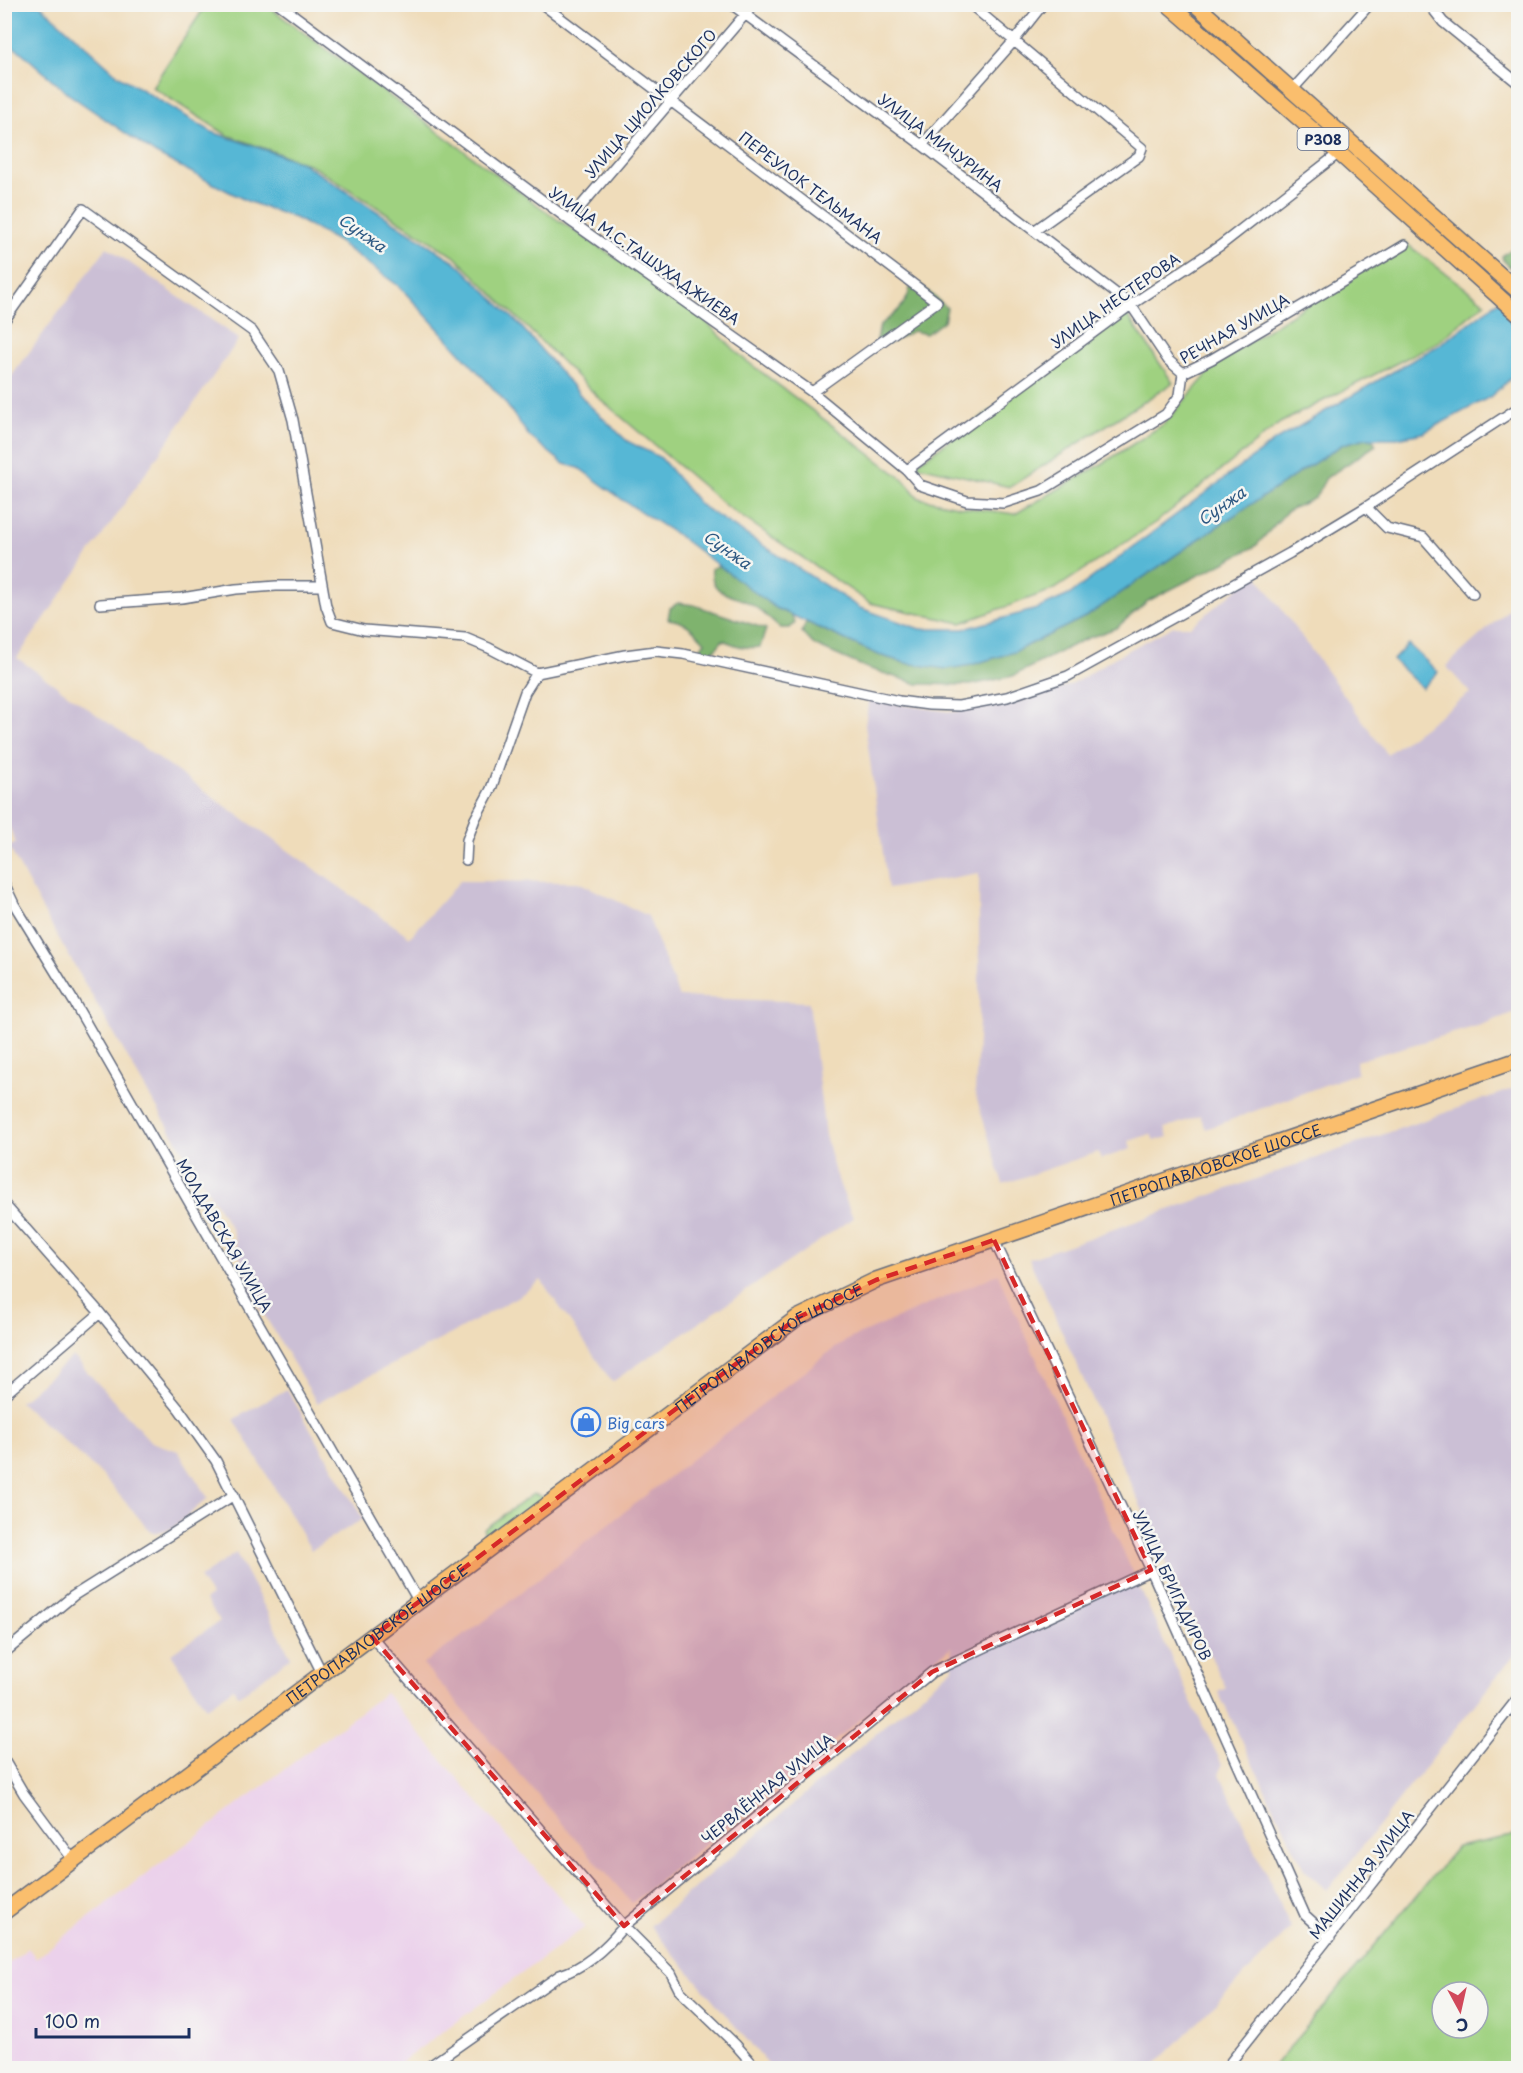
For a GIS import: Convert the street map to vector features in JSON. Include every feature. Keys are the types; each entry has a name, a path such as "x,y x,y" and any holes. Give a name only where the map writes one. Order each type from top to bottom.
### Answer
{"main road":[{"name":"P308","path":"1168,4 1339,153 1518,314"},
{"name":"P308","path":"1198,5 1518,291"},
{"name":"ПЕТРОПАВЛОВСКОЕ ШОССЕ","path":"4,1912 797,1318 876,1280 1518,1060"}],"street":[{"name":"ПЕРЕУЛОК ТЕЛЬМАНА","path":"542,4 938,302 812,392"},
{"name":"УЛИЦА МИЧУРИНА","path":"732,4 922,145 1131,305 1168,360 1183,373"},
{"name":"УЛИЦА ЦИОЛКОВСКОГО","path":"568,220 754,4"},
{"path":"970,4 1142,148 1139,156 1034,231"},
{"path":"922,145 1013,42 1043,4"},
{"path":"1292,90 1370,4"},
{"path":"1429,4 1443,22 1518,83"},
{"name":"УЛИЦА М.С.ТАШУХАДЖИЕВА","path":"284,6 568,220 812,392 907,470 920,485 967,501 1004,503"},
{"name":"УЛИЦА НЕСТЕРОВА","path":"907,470 1131,305 1221,245 1339,153"},
{"path":"4,321 83,209 252,331 279,370 291,410 322,586 332,622 364,630 465,638 537,673 656,651 683,654 880,697 929,705 959,706 1007,697 1068,675 1290,553 1366,507 1518,408"},
{"name":"РЕЧНАЯ УЛИЦА","path":"1004,503 1041,491 1166,414 1180,395 1183,373 1212,359 1405,245"},
{"path":"1366,507 1387,528 1423,537 1473,594"},
{"path":"100,604 182,598 236,589 322,586"},
{"path":"466,861 467,840 491,789 525,692 537,673"},
{"name":"МОЛДАВСКАЯ УЛИЦА","path":"4,882 14,904 79,1011 419,1602"},
{"path":"4,1204 100,1313 179,1409 216,1461 322,1673"},
{"name":"УЛИЦА БРИГАДИРОВ","path":"994,1240 1151,1570 1305,1915 1329,1938"},
{"path":"4,1395 100,1313"},
{"path":"4,1653 73,1596 234,1495"},
{"name":"ЧЕРВЛЁННАЯ УЛИЦА","path":"427,2068 560,1975 576,1970 609,1944 624,1926 932,1672 1151,1570"},
{"path":"372,1636 624,1926 670,1973 680,1991 735,2044 756,2068"},
{"name":"МАШИННАЯ УЛИЦА","path":"1226,2068 1518,1698"},
{"path":"4,1760 24,1794 74,1861"}],"highlighted area":[{"path":"994,1240 1151,1570 932,1672 624,1926 372,1637 797,1318 876,1280"}],"shaded area":[{"path":"107,247 239,339 17,658 410,937 460,881 578,882 648,916 679,997 809,1002 825,1135 835,1173 853,1218 612,1382 541,1280 522,1294 455,1332 317,1403 250,1291 232,1230 149,1095 9,847 16,843 4,815 5,385"},
{"path":"1256,574 1387,754 1470,693 1446,666 1518,601 1518,1011 1481,1025 1356,1061 1357,1073 1206,1129 1200,1116 1165,1128 1168,1137 1154,1141 1151,1134 1129,1141 1131,1149 1101,1159 1098,1152 1003,1184 975,1093 979,1021 979,873 888,889 865,725 869,700 952,712 1014,703 1073,684 1114,658 1174,626 1191,626"},
{"path":"1518,1087 1518,1650 1327,1891 1304,1869 1218,1692 1226,1688 1165,1560 1029,1259"},
{"path":"998,1274 1195,1710 1222,1764 1220,1774 1291,1928 1152,2068 771,2068 650,1926 953,1668 951,1647 632,1903 423,1664 487,1619 828,1353 849,1339"},
{"path":"73,1356 151,1442 178,1451 208,1498 172,1529 152,1533 101,1474 20,1402"},
{"path":"287,1389 363,1519 311,1550 234,1419"},
{"path":"236,1553 291,1657 239,1696 233,1688 206,1708 171,1654 220,1621 205,1600 211,1595 199,1578"},
{"path":"385,1693 585,1927 393,2068 5,2068 5,1966 28,1948 36,1958"}],"green space":[{"path":"206,5 266,5 558,220 689,305 744,359 903,479 919,498 962,507 1015,514 1102,464 1164,424 1219,361 1404,242 1485,303 1438,342 1280,423 1159,520 1055,589 961,623 870,603 726,506 599,398 454,256 311,165 227,135 152,87"},
{"path":"1518,244 1518,275 1503,260 1502,256"},
{"path":"921,285 947,308 944,321 926,334 913,331 888,344 877,340 880,325 903,305 910,288"},
{"path":"1126,313 1173,383 1010,487 915,465"},
{"path":"1366,438 1373,440 1376,445 1326,478 1315,498 1287,511 1256,546 1148,601 1116,628 1083,640 1013,676 971,685 918,684 867,668 814,645 802,632 806,622 879,655 906,663 947,669 971,665 1014,652 1087,616 1343,444"},
{"path":"722,565 789,610 795,623 790,628 780,628 754,606 719,590 712,578 712,568"},
{"path":"678,603 694,605 766,629 760,647 750,648 723,640 709,657 698,651 705,642 693,630 680,622 668,619 670,608"},
{"path":"533,1494 547,1498 492,1535 484,1533 484,1529"},
{"path":"1518,1835 1518,2068 1272,2068 1457,1847"}],"water":[{"name":"Сунжа","path":"4,5 40,5 119,76 212,132 301,162 457,263 519,324 588,404 627,441 661,458 700,505 860,608 920,629 964,629 1037,609 1069,595 1276,440 1442,343 1518,287 1518,372 1490,397 1423,433 1397,438 1366,438 1343,444 1087,616 1014,652 971,665 947,669 906,663 879,655 776,608 676,534 624,501 579,468 564,464 529,436 501,397 400,287 337,241 295,218 247,201 156,154 67,93 20,51 5,43"},
{"path":"1408,644 1438,672 1422,688 1393,660"}],"place":[{"name":"Big cars","path":"586,1422"}]}
